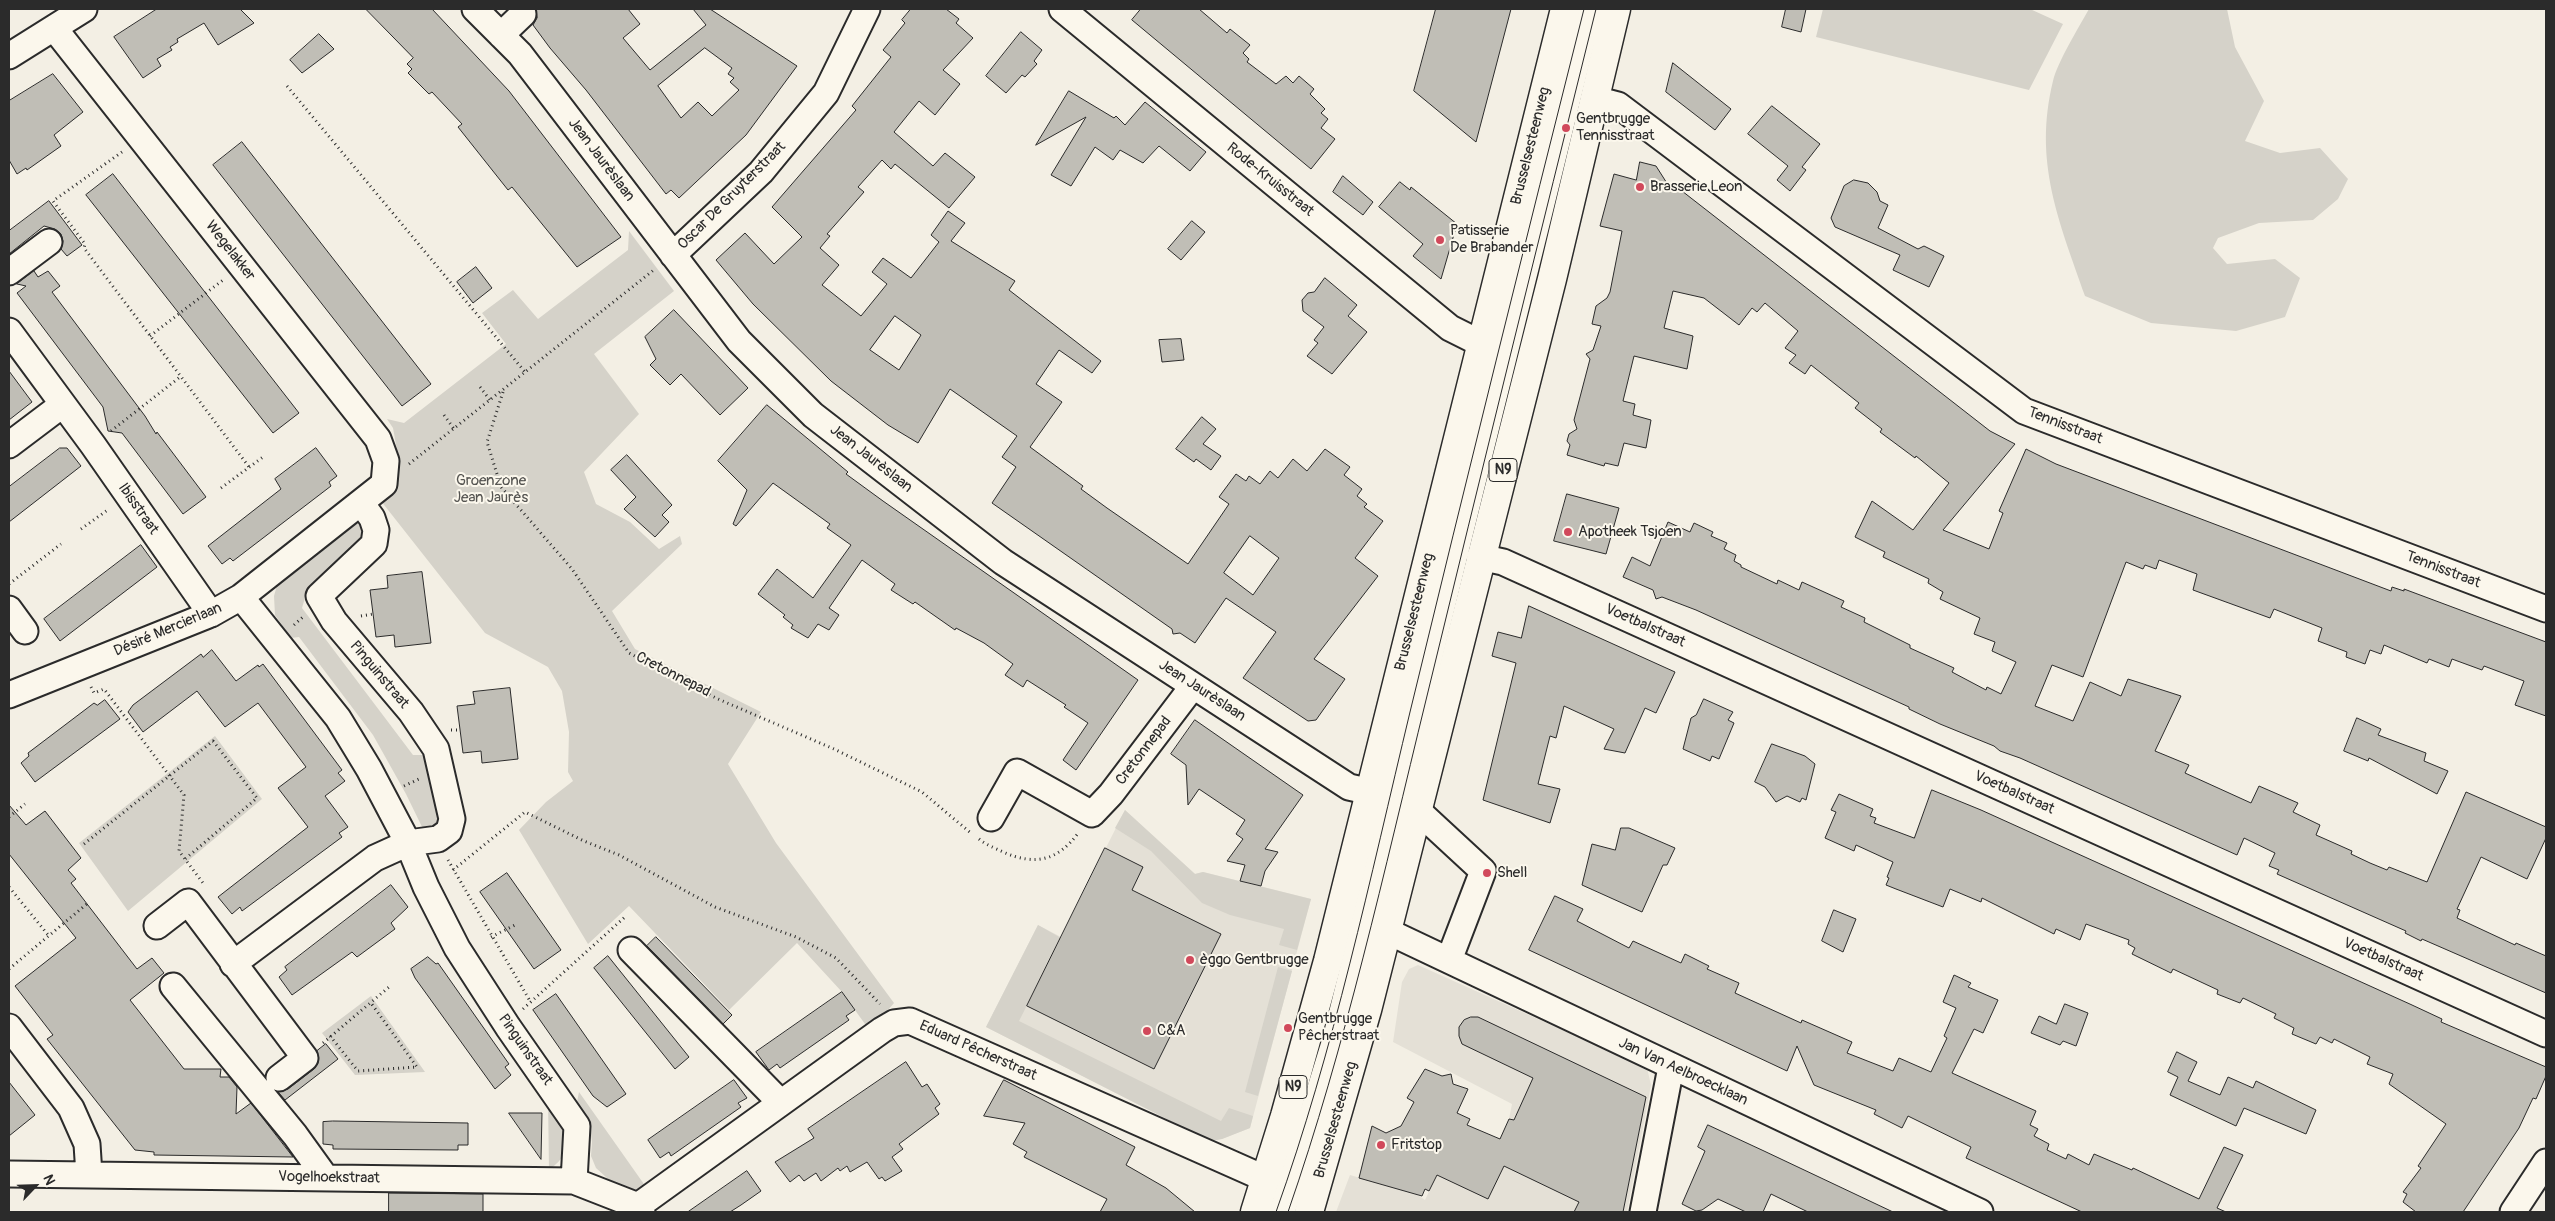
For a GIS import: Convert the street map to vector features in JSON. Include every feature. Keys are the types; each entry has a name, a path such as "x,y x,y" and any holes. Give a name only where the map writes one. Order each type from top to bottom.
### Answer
{"main road":[{"name":"Brusselsesteenweg","path":"1255,1212 1288,1107 1341,910 1565,9"},
{"name":"Brusselsesteenweg","path":"1309,1212 1334,1132 1376,926 1417,810 1552,279 1616,9"}],"street":[{"path":"9,56 84,9"},
{"name":"Jean Jaurèslaan","path":"475,9 520,54 738,341 813,415 1003,562 1349,787 1371,792"},
{"name":"Oscar De Gruyterstraat","path":"673,255 761,172 826,93 867,9"},
{"name":"Rode-Kruisstraat","path":"1062,9 1450,328 1482,344"},
{"path":"1282,1212 1376,926 1590,9"},
{"path":"501,34 523,14"},
{"name":"Wegelakker","path":"54,28 378,439 386,461 384,484"},
{"name":"Tennisstraat","path":"1595,99 1618,105 2024,410 2546,609"},
{"path":"9,272 49,242"},
{"name":"Ibisstraat","path":"9,331 93,445 211,614"},
{"path":"9,445 62,405"},
{"name":"Désiré Mercierlaan","path":"9,695 211,614 241,597 384,484"},
{"path":"318,596 374,544 376,530 372,518 361,503"},
{"name":"Voetbalstraat","path":"1480,557 1503,562 2546,1034"},
{"name":"Pinguinstraat","path":"318,596 334,621 426,732 436,749 452,819 449,831 438,839"},
{"name":"Pinguinstraat","path":"241,597 338,718 369,769 382,797 408,843 426,887 457,948 508,1027 578,1126 574,1181"},
{"path":"9,609 25,631"},
{"name":"Cretonnepad","path":"1092,814 1111,794 1193,686"},
{"path":"991,818 1017,772 1092,814"},
{"path":"1417,810 1483,871 1449,960"},
{"path":"233,964 375,858 408,843 438,839"},
{"path":"157,926 188,902 305,1058 279,1078"},
{"name":"Jan Van Aelbroecklaan","path":"1341,910 1980,1212"},
{"path":"631,950 781,1103"},
{"path":"173,986 294,1135 326,1178"},
{"name":"Eduard Pêcherstraat","path":"894,1023 910,1021 1266,1179"},
{"path":"640,1209 781,1103 894,1023"},
{"path":"9,1027 71,1108 87,1144 89,1175"},
{"path":"1643,1212 1672,1068"},
{"path":"2513,1212 2546,1162"},
{"name":"Vogelhoekstraat","path":"9,1174 574,1181 640,1209"}],"path":[{"path":"287,86 525,372"},
{"path":"141,138 53,201 85,244 84,248 249,467"},
{"name":"Cretonnepad","path":"673,255 525,372 503,392 487,442 501,487 572,569 629,653 718,698 834,749 922,792 983,843 1022,860 1050,858 1072,841 1092,814"},
{"path":"150,336 242,266"},
{"path":"93,445 180,377"},
{"path":"480,388 490,400"},
{"path":"384,484 490,400 503,392"},
{"path":"444,416 454,429"},
{"path":"221,488 263,457"},
{"path":"81,529 128,495"},
{"path":"9,584 61,544"},
{"path":"276,640 313,609 318,596"},
{"path":"82,666 94,693 104,689 184,795 179,851 207,889 188,902"},
{"path":"84,844 169,774 213,741 257,798 185,859"},
{"path":"382,797 440,768"},
{"path":"9,817 25,804"},
{"path":"453,870 526,812 584,841 619,855 715,907 812,946 836,958 876,999 894,1023"},
{"path":"438,839 453,870 530,1002"},
{"path":"9,887 48,936"},
{"path":"9,969 88,903"},
{"path":"508,1027 530,1002 626,916"},
{"path":"491,936 517,924"},
{"path":"305,1058 389,987"},
{"path":"330,1036 358,1071 417,1067 371,1003"}],"shaded area":[{"path":"1125,810 1195,874 1203,872 1311,899 1250,1128 1222,1139 1210,1141 986,1027 1038,925 1061,937"},
{"path":"1418,965 1647,1068 1651,1085 1627,1212 1336,1212 1350,1175 1416,1194 1425,1200 1437,1175 1491,1160 1509,1119 1512,1104 1393,1042 1402,982 1409,969"}],"green space":[{"path":"1823,9 2030,9 2063,24 2029,90 1816,37"},
{"path":"2089,9 2227,9 2235,47 2264,101 2245,141 2280,153 2320,148 2348,179 2338,199 2313,220 2259,223 2218,238 2213,248 2227,264 2275,259 2300,278 2285,317 2236,331 2151,323 2085,296 2058,216 2047,165 2046,138 2048,110 2055,73"},
{"name":"Groenzone Jean Jaurès","path":"629,231 674,291 594,354 639,414 584,472 596,504 630,522 659,549 680,536 682,544 612,611 635,649 761,712 728,764 776,843 894,1003 870,1031 842,992 797,943 729,1010 629,906 588,944 519,830 546,802 573,781 568,772 569,732 562,691 548,667 485,633 381,501 400,467 393,428 387,419 404,423 506,344 482,313 513,290 538,319 628,250"},
{"path":"352,522 367,526 364,547 307,591 302,608 413,755 428,755 438,823 434,828 424,831 373,735 299,637 291,638 275,615 274,596 279,578"},
{"path":"215,736 262,799 128,911 79,843"},
{"path":"1125,810 1195,874 1203,872 1311,899 1297,950 1279,945 1284,929 1230,915 1202,903 1151,851 1115,828"},
{"path":"1038,925 1061,938 1019,1021 1221,1121 1229,1108 1253,1116 1250,1128 1222,1139 1210,1141 986,1027"},
{"path":"1278,967 1292,971 1258,1096 1245,1092"},
{"path":"371,996 425,1072 355,1075 322,1033"},
{"path":"579,1092 646,1187 633,1193 619,1189 596,1168 591,1156 592,1142 589,1121 577,1102"},
{"path":"548,1099 560,1118 567,1136 567,1145 564,1153 559,1162 549,1170"}],"building":[{"path":"157,9 240,9 254,23 218,45 204,23 177,39 178,42 170,47 172,50 157,59 161,66 143,78 114,37"},
{"path":"366,9 432,9 509,91 621,237 577,267 512,187 508,190 458,127 462,124 432,92 429,94 408,73 412,69 407,64 413,58"},
{"path":"536,9 628,9 640,24 623,38 650,70 706,25 693,9 710,9 797,66 746,135 679,198 671,190 666,194 586,90 550,48 533,25 537,18","holes":["705,48 732,68 728,74 734,78 730,82 739,90 712,116 698,102 681,118 658,86"]},
{"path":"911,9 946,9 959,19 956,23 973,38 943,70 960,84 935,115 919,101 894,132 933,166 945,153 975,177 949,208 895,164 891,169 882,160 858,187 864,192 827,234 830,236 820,248 839,265 822,285 861,316 887,284 872,272 883,258 911,278 939,242 931,235 948,211 965,223 951,241 1015,281 1009,290 1101,361 1092,373 1059,350 1036,384 1062,402 1030,447 1083,486 1081,489 1188,564 1229,504 1219,497 1236,474 1246,481 1249,476 1260,484 1270,471 1278,478 1293,459 1307,471 1325,449 1350,467 1344,475 1362,489 1357,496 1367,504 1364,507 1383,521 1355,558 1378,576 1314,659 1345,679 1316,720 1308,721 1243,678 1276,632 1226,598 1195,643 1180,633 1173,634 1172,629 992,503 1016,467 1002,457 1017,436 950,389 918,443 888,425 831,381 753,304 716,260 745,233 774,264 802,237 772,207 856,110 852,106 891,57 883,50 905,23 902,20","holes":["895,316 921,335 899,370 870,350","1250,536 1279,558 1253,595 1224,573"]},
{"path":"1141,9 1199,9 1227,33 1230,29 1250,45 1243,53 1249,59 1247,62 1276,84 1286,76 1293,83 1299,76 1314,89 1310,94 1325,109 1321,113 1328,119 1321,128 1335,139 1311,169 1132,20"},
{"path":"1436,9 1511,9 1476,142 1414,91"},
{"path":"1786,9 1806,9 1801,32 1782,27"},
{"path":"1021,32 1042,50 1034,61 1037,64 1025,77 1022,75 1006,93 986,76"},
{"path":"319,34 334,49 302,73 290,60"},
{"path":"1673,63 1731,109 1715,130 1666,92"},
{"path":"53,74 83,112 54,135 61,146 27,170 26,168 17,174 9,160 9,101"},
{"path":"1069,91 1114,118 1116,116 1125,125 1145,102 1206,152 1190,171 1159,146 1143,163 1120,150 1113,160 1095,147 1071,186 1051,175 1086,117 1036,145"},
{"path":"1772,106 1820,144 1802,167 1806,170 1790,191 1777,180 1788,166 1748,134"},
{"path":"242,142 431,384 402,406 213,165"},
{"path":"1640,162 1656,166 1670,188 1682,191 1990,431 2015,444 1943,530 1989,549 2003,513 1999,511 2026,449 2056,464 2391,591 2392,587 2404,591 2404,589 2546,642 2546,716 2515,705 2524,681 2484,666 2482,670 2452,659 2449,667 2429,659 2427,663 2384,645 2381,654 2370,650 2365,664 2346,657 2347,652 2318,641 2322,628 2274,609 2270,618 2193,590 2197,574 2159,560 2156,569 2145,565 2143,569 2126,562 2083,677 2052,665 2035,706 2073,721 2090,682 2121,696 2128,679 2181,696 2155,751 2189,765 2185,773 2251,803 2259,786 2298,803 2293,812 2320,825 2316,835 2352,851 2351,854 2370,863 2387,870 2389,867 2427,882 2466,792 2546,827 2546,838 2527,879 2481,857 2457,909 2460,910 2457,918 2515,945 2516,943 2546,956 2546,993 2422,939 2421,941 2405,933 2406,931 2277,874 2279,870 2269,866 2275,853 2244,838 2237,855 2020,758 2000,751 1994,746 1940,724 1909,709 1909,707 1696,610 1662,597 1656,599 1653,590 1623,577 1632,557 1650,566 1668,522 1690,532 1694,523 1713,532 1711,536 1727,543 1724,549 1736,555 1734,561 1741,565 1741,567 1777,584 1778,580 1799,590 1802,582 1844,601 1841,607 1865,618 1864,622 1910,645 1910,648 1954,668 1952,672 1986,690 1987,687 2001,694 2016,662 1992,651 1995,642 1974,634 1980,618 1940,599 1943,592 1928,583 1929,579 1883,557 1885,552 1855,537 1872,501 1913,530 1949,483 1916,456 1915,458 1880,432 1882,429 1855,408 1859,403 1811,365 1805,374 1789,363 1796,355 1785,348 1798,331 1765,303 1757,312 1752,308 1739,325 1704,298 1673,291 1664,328 1693,336 1687,369 1634,356 1623,401 1635,404 1633,415 1651,420 1646,448 1624,443 1618,466 1605,463 1604,466 1567,455 1570,445 1567,441 1569,434 1577,429 1574,420 1590,359 1586,354 1593,350 1601,326 1592,324 1596,306 1607,298 1610,292 1622,231 1600,226 1614,174 1636,180"},
{"path":"113,174 299,413 273,433 86,195"},
{"path":"1343,176 1373,202 1363,215 1333,192"},
{"path":"1854,180 1868,183 1877,192 1880,201 1888,205 1878,228 1918,249 1924,246 1944,256 1929,287 1893,270 1900,255 1835,227 1831,218 1844,186"},
{"path":"1400,182 1410,190 1411,187 1457,224 1441,279 1413,256 1423,244 1379,207"},
{"path":"49,201 82,245 67,256 61,249 63,241 61,234 55,229 44,226 9,254 9,231"},
{"path":"1192,221 1205,232 1181,260 1168,249"},
{"path":"476,267 492,288 473,303 457,282"},
{"path":"34,271 38,277 48,271 60,286 52,292 145,416 156,434 157,432 206,497 183,514 122,433 108,431 103,407 17,293 26,286 17,284"},
{"path":"1325,278 1357,305 1348,316 1367,332 1332,374 1307,356 1318,343 1314,340 1324,327 1303,311 1302,300 1308,293 1314,292"},
{"path":"674,310 748,388 720,415 681,374 670,385 650,365 656,359 645,337"},
{"path":"1181,339 1184,360 1162,362 1159,340"},
{"path":"9,371 32,402 9,420"},
{"path":"767,405 848,472 846,474 1138,680 1076,770 1063,760 1088,723 1064,707 1066,705 1027,680 1023,687 1005,675 1013,664 984,643 956,628 955,630 915,602 913,604 891,590 895,584 862,560 829,608 839,615 829,630 818,624 808,638 791,628 793,625 783,617 785,615 758,594 777,569 813,598 851,545 827,528 830,524 773,483 736,526 733,524 747,490 718,461"},
{"path":"1202,417 1216,429 1203,444 1221,456 1211,470 1196,459 1194,462 1176,449"},
{"path":"60,448 67,448 81,466 9,522 9,487"},
{"path":"316,448 337,476 329,482 331,486 233,561 230,558 222,564 208,546 281,489 275,479"},
{"path":"627,455 672,505 662,515 669,522 655,537 624,509 636,497 611,470"},
{"path":"1567,494 1619,508 1606,554 1554,541"},
{"path":"141,545 157,567 60,641 44,619"},
{"path":"422,572 431,643 395,647 394,635 376,637 370,590 388,588 387,576"},
{"path":"1529,606 1675,672 1656,713 1645,708 1625,753 1604,749 1614,729 1564,706 1556,738 1550,736 1538,784 1560,789 1550,823 1483,800 1516,663 1492,656 1498,632 1521,638"},
{"path":"212,650 236,681 258,665 259,667 263,664 342,770 338,773 345,781 325,796 348,827 339,833 342,837 242,911 240,907 232,914 218,897 308,827 278,788 306,767 258,703 225,727 197,691 143,732 128,712 133,705 201,654 203,657"},
{"path":"510,688 518,759 482,763 481,751 463,753 457,706 475,704 473,692"},
{"path":"1704,699 1733,712 1728,720 1734,723 1719,759 1712,756 1710,761 1683,749 1691,718 1696,715"},
{"path":"105,700 120,719 35,782 21,763 29,756 28,753 94,703 97,705"},
{"path":"2357,718 2381,729 2378,735 2426,753 2424,761 2448,771 2437,794 2369,758 2368,761 2344,751"},
{"path":"1195,720 1303,795 1265,849 1278,852 1265,871 1261,886 1240,881 1245,865 1227,861 1243,839 1236,834 1245,820 1199,789 1188,805 1186,765 1171,754"},
{"path":"1772,744 1805,756 1815,764 1806,800 1802,798 1800,802 1787,796 1776,802 1765,787 1755,782"},
{"path":"1932,790 1981,810 2412,1005 2442,1019 2441,1022 2546,1067 2546,1076 2536,1099 2533,1098 2519,1128 2463,1212 2416,1212 2403,1202 2407,1194 2403,1192 2421,1168 2418,1166 2446,1124 2389,1084 2393,1074 2367,1064 2370,1057 2334,1039 2332,1043 2320,1037 2316,1044 2292,1034 2294,1028 2274,1018 2276,1014 2243,998 2240,1003 2217,994 2218,990 2173,969 2171,973 2132,954 2135,948 2128,944 2129,940 2086,924 2080,940 2056,929 2054,934 1982,898 1981,902 1950,889 1943,907 1886,885 1893,862 1856,845 1854,851 1825,838 1836,812 1831,810 1839,794 1873,809 1870,816 1876,818 1874,823 1914,838"},
{"path":"9,805 26,825 45,811 81,858 68,870 76,879 71,883 137,969 152,958 164,973 130,1000 184,1069 221,1069 220,1077 229,1077 237,1087 236,1114 251,1103 293,1157 154,1155 154,1152 135,1150 47,1039 53,1035 15,986 76,938 9,854"},
{"path":"1621,828 1629,828 1675,848 1667,865 1663,865 1642,912 1582,885 1592,844 1615,850"},
{"path":"1105,848 1143,867 1132,890 1221,934 1154,1069 1027,1006"},
{"path":"507,873 561,950 534,969 480,892"},
{"path":"391,885 408,907 391,923 395,929 357,957 352,952 292,995 279,977 287,970 285,967"},
{"path":"1555,896 1583,909 1577,921 1629,948 1633,941 1681,963 1685,954 1709,966 1707,969 1739,983 1735,993 1801,1023 1802,1020 1852,1042 1847,1053 1893,1071 1899,1058 1931,1072 1947,1038 1944,1036 1956,1008 1943,1002 1954,975 1971,983 1968,987 1998,1000 1983,1033 1974,1029 1952,1073 2036,1111 2030,1125 2038,1129 2034,1136 2049,1144 2047,1150 2066,1159 2068,1154 2089,1165 2094,1154 2132,1170 2133,1168 2199,1199 2224,1147 2243,1155 2217,1208 2226,1212 2082,1212 1966,1158 1971,1147 1908,1116 1902,1128 1874,1114 1876,1110 1814,1085 1797,1046 1787,1071 1529,950"},
{"path":"1834,910 1856,919 1843,952 1822,941"},
{"path":"656,937 732,1015 723,1024 647,946"},
{"path":"608,956 689,1057 675,1069 594,968"},
{"path":"428,957 436,964 438,963 509,1064 505,1067 511,1075 495,1089 415,978 411,969"},
{"path":"842,992 855,1010 846,1016 849,1020 780,1068 777,1064 769,1070 756,1052"},
{"path":"556,994 626,1094 607,1107 593,1096 533,1010"},
{"path":"2065,1004 2088,1013 2076,1046 2063,1041 2060,1045 2031,1033 2039,1016 2056,1024"},
{"path":"1478,1017 1646,1097 1623,1212 1574,1212 1579,1202 1504,1166 1488,1199 1437,1175 1429,1191 1425,1189 1422,1196 1359,1178 1372,1126 1386,1133 1401,1126 1414,1102 1407,1098 1425,1069 1442,1076 1451,1074 1453,1084 1468,1089 1457,1113 1470,1119 1467,1125 1500,1139 1509,1119 1514,1120 1533,1078 1462,1044 1459,1036 1459,1027 1464,1020"},
{"path":"326,1044 338,1059 285,1100 278,1092 288,1089 314,1069 318,1063 317,1051"},
{"path":"2177,1052 2197,1062 2188,1081 2220,1095 2228,1077 2253,1088 2256,1081 2316,1110 2306,1134 2244,1108 2236,1126 2170,1095 2178,1077 2168,1072"},
{"path":"906,1062 922,1087 927,1084 940,1104 935,1108 939,1114 899,1144 903,1149 892,1157 902,1171 885,1181 882,1177 879,1179 867,1162 850,1172 847,1166 840,1171 838,1168 821,1181 816,1173 804,1181 799,1175 790,1182 775,1162 814,1138 808,1129"},
{"path":"734,1080 747,1098 738,1103 741,1107 671,1156 669,1152 660,1158 648,1140"},
{"path":"1004,1080 1135,1147 1126,1165 1166,1188 1195,1212 1100,1212 1107,1199 1024,1157 1027,1152 1013,1144 1025,1123 984,1116"},
{"path":"9,1082 35,1115 9,1136"},
{"path":"509,1113 542,1113 541,1159"},
{"path":"323,1122 468,1123 468,1145 458,1145 458,1150 333,1149 333,1145 323,1144"},
{"path":"1708,1125 1893,1212 1808,1212 1771,1194 1763,1212 1746,1212 1718,1199 1702,1210 1696,1211 1682,1204 1705,1151 1698,1147"},
{"path":"747,1171 761,1191 741,1205 730,1212 688,1212"},
{"path":"389,1193 483,1194 483,1212 389,1212"}],"tram line":[{"path":"1276,1212 1316,1089 1350,964 1453,536 1584,9"},
{"path":"1288,1212 1328,1086 1363,958 1596,9"}],"place":[{"name":"Gentbrugge Tennisstraat","path":"1566,128"},
{"name":"Brasserie Leon","path":"1640,187"},
{"name":"Patisserie De Brabander","path":"1440,240"},
{"name":"Apotheek Tsjoen","path":"1568,532"},
{"name":"Shell","path":"1487,873"},
{"name":"èggo Gentbrugge","path":"1190,960"},
{"name":"Gentbrugge Pêcherstraat","path":"1288,1028"},
{"name":"C&A","path":"1147,1031"},
{"name":"Fritstop","path":"1381,1145"}]}
